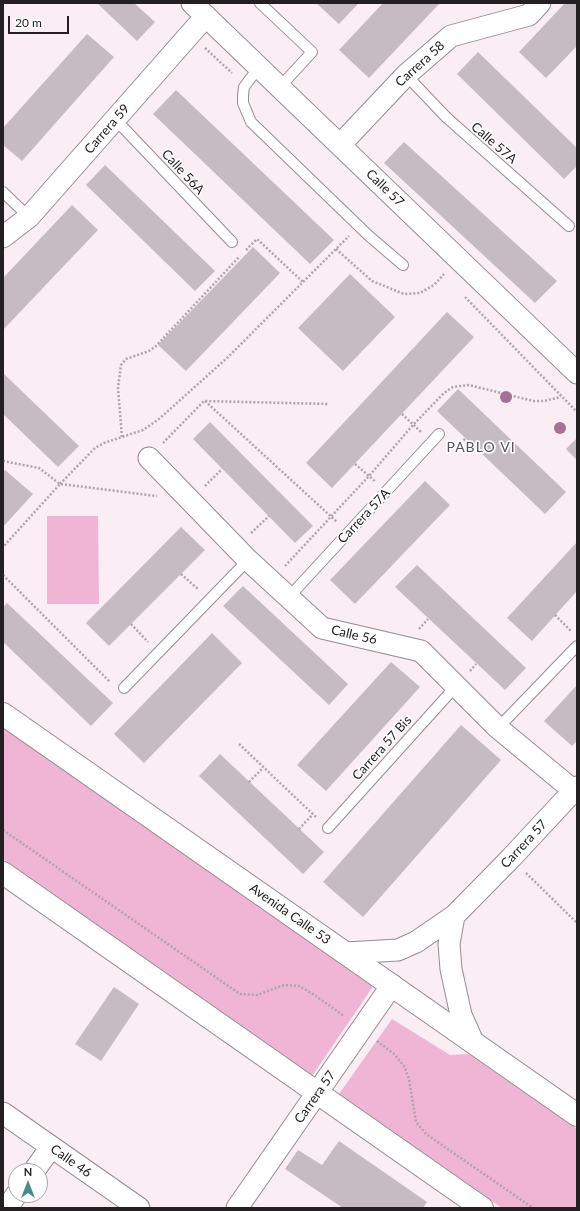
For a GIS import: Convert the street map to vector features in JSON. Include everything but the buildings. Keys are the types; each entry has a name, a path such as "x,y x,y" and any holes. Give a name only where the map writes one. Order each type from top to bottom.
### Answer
{"main road":[{"name":"Avenida Calle 53","path":"3,714 577,1115"},
{"path":"3,873 482,1208"}],"street":[{"name":"Carrera 58","path":"340,145 406,75 450,36 529,15 540,3"},
{"name":"Calle 57","path":"199,9 279,88 577,373"},
{"name":"Carrera 59","path":"3,237 29,217 190,35 199,9"},
{"name":"Calle 56","path":"149,458 243,554 322,628 421,651 498,728 575,789"},
{"name":"Carrera 57","path":"346,953 398,950 416,942 454,916 511,858 575,789"},
{"path":"454,916 450,944 451,969 461,1015 473,1042"},
{"name":"Carrera 57","path":"237,1208 392,985"},
{"name":"Calle 46","path":"3,1113 139,1208"},
{"path":"40,1163 51,1147"}],"lane":[{"path":"260,3 312,52 279,88"},
{"path":"259,67 245,85 243,103 251,122 369,236 403,265"},
{"name":"Calle 57A","path":"406,75 446,118 569,226"},
{"name":"Calle 56A","path":"116,119 232,242"},
{"path":"3,192 29,217"},
{"name":"Carrera 57A","path":"289,598 439,434"},
{"path":"124,688 210,600 243,554"},
{"path":"498,728 577,646"},
{"name":"Carrera 57 Bis","path":"328,828 456,686"}],"path":[{"path":"190,35 245,85"},
{"path":"3,548 60,484 95,448 104,443 150,427 227,358 359,226"},
{"path":"122,437 118,388 121,365 126,359 149,351 156,346 257,239 303,282"},
{"path":"336,249 372,281 404,294 420,293 434,285 444,274"},
{"path":"439,270 449,280"},
{"path":"460,291 577,412"},
{"path":"149,458 204,401 329,404"},
{"path":"204,401 348,533"},
{"path":"402,414 432,442"},
{"path":"3,461 39,468 60,484 191,500 222,469"},
{"path":"355,464 387,491"},
{"path":"243,554 269,516"},
{"path":"182,574 210,600"},
{"path":"3,575 121,693 124,688"},
{"path":"555,615 577,636"},
{"path":"131,624 158,653"},
{"path":"239,744 328,828"},
{"path":"249,782 263,768"},
{"path":"299,829 313,814"},
{"path":"3,830 240,994 257,995 284,985 300,986 313,994 394,1054 404,1066 409,1079 416,1122 426,1134 533,1208"},
{"path":"511,858 577,923"}],"shaded area":[{"path":"47,516 98,516 99,604 47,604"},
{"path":"3,726 374,985 312,1076 3,859"},
{"path":"392,1019 450,1055 469,1054 577,1129 577,1208 502,1208 339,1094"}],"district":[{"name":"PABLO VI","path":"481,447"}]}
